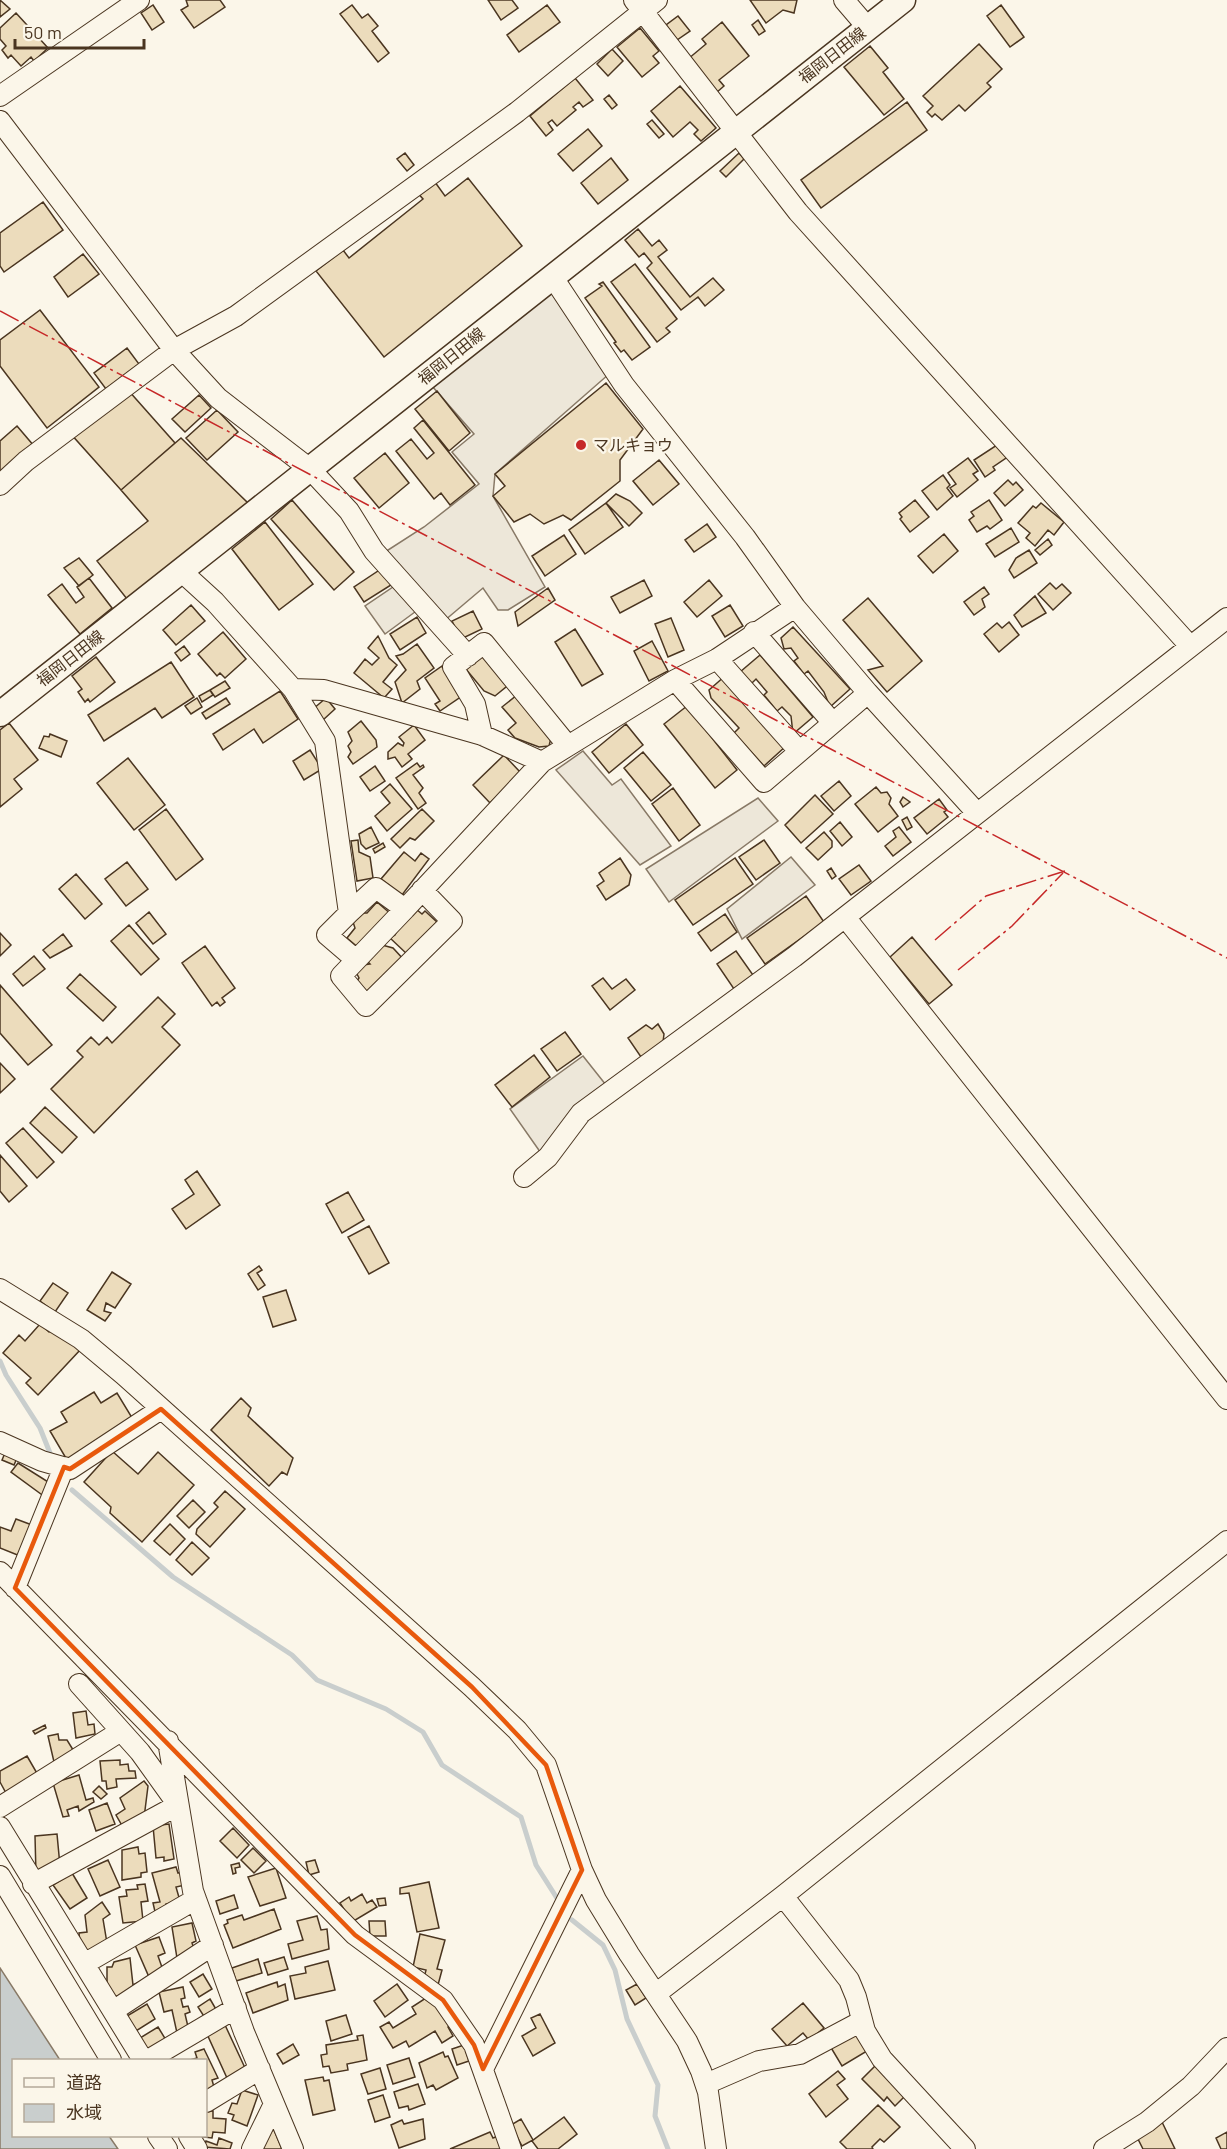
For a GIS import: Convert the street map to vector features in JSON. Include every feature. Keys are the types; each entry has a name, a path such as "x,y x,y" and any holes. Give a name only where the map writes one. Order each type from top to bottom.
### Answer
{"main road":[{"name":"福岡日田線","path":"0,714 733,132 903,0"}],"street":[{"path":"0,96 139,0"},
{"path":"844,0 868,28"},
{"path":"0,485 26,461 174,350 236,316 517,112 645,4 733,132 798,212 1190,646"},
{"path":"0,121 174,350 218,398 310,469 349,511 374,551 468,656"},
{"path":"552,276 624,385 745,537 795,607 868,693 977,813"},
{"path":"181,571 215,602 293,689 325,741 349,913"},
{"path":"422,890 452,921 366,1006 341,976 542,762 675,680 717,659 754,632 795,607"},
{"path":"524,1177 548,1157 581,1113 720,1013 1227,618"},
{"path":"754,632 833,723"},
{"path":"482,735 475,704 453,667 484,643 568,746"},
{"path":"717,659 799,752"},
{"path":"675,680 764,782 868,693"},
{"path":"293,689 324,690 482,735 542,762"},
{"path":"355,959 327,935 376,888 405,909"},
{"path":"845,917 1227,1400"},
{"path":"0,1289 81,1339 472,1687 517,1730 546,1765 582,1870 629,1954 687,2041 706,2084 716,2149"},
{"path":"0,1442 70,1469 162,1409"},
{"path":"15,1588 64,1467"},
{"path":"657,1993 783,1896 1227,1540"},
{"path":"0,1572 168,1741 355,1935 443,2000 474,2045 511,2149"},
{"path":"79,1684 140,1752 178,1805"},
{"path":"0,1807 121,1731"},
{"path":"168,1741 195,1899 293,2149"},
{"path":"33,1884 178,1805"},
{"path":"0,1827 142,2059"},
{"path":"483,2069 582,1870"},
{"path":"0,1876 110,2059"},
{"path":"783,1896 849,1980 865,2031 882,2059 966,2149"},
{"path":"84,1964 195,1899"},
{"path":"113,2011 213,1946"},
{"path":"151,2059 236,2008"},
{"path":"706,2084 759,2061 800,2054 862,2021"},
{"path":"1104,2149 1148,2122 1191,2086 1227,2048"},
{"path":"207,2101 260,2069"},
{"path":"252,2149 274,2104"}],"highlighted area":[{"path":"161,1409 472,1687 546,1765 582,1870 483,2069 474,2045 443,2000 355,1935 15,1588 64,1467 70,1469"}],"shaded area":[{"path":"552,292 609,374 495,474 493,496 545,587 508,610 498,610 483,588 444,621 385,552 424,527 479,484 452,452 474,434 432,386"},
{"path":"396,585 419,609 385,634 365,606"},
{"path":"583,751 612,785 621,779 671,846 640,865 556,770"},
{"path":"758,798 778,821 669,902 646,869"},
{"path":"791,857 815,885 742,939 727,909"},
{"path":"583,1056 606,1085 543,1156 510,1109"}],"water":[{"path":"0,1968 59,2059 12,2059 12,2137 110,2137 118,2149 0,2149"}],"building":[{"path":"0,0 10,9 0,17"},
{"path":"186,0 220,0 225,7 194,28 181,10 188,6"},
{"path":"488,0 512,0 518,8 501,20"},
{"path":"750,0 797,0 794,13 783,10 766,23"},
{"path":"153,5 164,22 152,30 141,13"},
{"path":"352,5 362,18 368,14 378,26 372,31 389,53 378,62 340,14"},
{"path":"547,5 560,22 519,52 507,35"},
{"path":"1001,5 1024,37 1010,47 987,16"},
{"path":"16,13 48,48 34,61 31,57 21,66 11,55 8,58 2,50 6,46 0,39 0,28"},
{"path":"678,16 690,31 677,40 666,25"},
{"path":"758,20 765,31 759,35 752,25"},
{"path":"722,22 749,56 719,80 724,86 716,93 688,59 706,44 702,39"},
{"path":"640,28 659,51 653,56 659,63 642,77 617,47"},
{"path":"979,44 1002,69 987,83 991,87 965,111 959,105 942,120 935,114 932,117 927,112 933,106 923,96"},
{"path":"870,46 888,68 883,72 904,99 884,115 844,67"},
{"path":"612,49 623,61 608,76 597,64"},
{"path":"575,78 593,100 583,107 579,102 573,107 576,110 557,126 552,120 548,123 553,130 546,136 530,116"},
{"path":"680,86 716,128 701,141 694,134 698,130 690,122 673,137 651,111"},
{"path":"609,95 617,105 612,109 604,99"},
{"path":"907,102 927,130 821,208 801,180"},
{"path":"652,120 664,134 659,138 647,124"},
{"path":"588,129 602,146 573,171 558,154"},
{"path":"405,153 414,165 407,171 397,159"},
{"path":"739,153 744,159 726,177 720,171"},
{"path":"611,158 628,180 598,204 581,183"},
{"path":"432,178 445,196 468,178 522,246 384,357 316,271 343,250 349,258 423,199 416,191"},
{"path":"43,202 63,230 4,272 0,266 0,233"},
{"path":"638,229 652,246 659,240 667,250 658,257 690,297 713,278 724,290 705,306 698,297 681,310 647,268 652,263 644,253 639,257 625,240"},
{"path":"83,254 99,274 68,297 54,277"},
{"path":"635,264 677,319 666,328 670,332 657,342 611,282"},
{"path":"603,282 650,347 632,360 614,343 616,342 585,298 602,286 599,284"},
{"path":"40,310 99,387 47,428 0,366 0,340"},
{"path":"127,348 139,364 106,389 94,373"},
{"name":"マルキョウ","path":"606,383 643,429 620,460 620,481 571,520 563,515 544,524 530,514 514,522 493,496 505,486 495,474"},
{"path":"128,390 175,443 121,490 70,433"},
{"path":"437,391 470,433 449,451 415,409"},
{"path":"199,395 211,408 185,432 172,419"},
{"path":"217,410 238,432 207,460 186,438"},
{"path":"423,420 475,485 450,505 441,493 434,499 396,451 411,439 427,459 434,453 414,428"},
{"path":"17,426 34,446 0,475 0,441"},
{"path":"181,438 249,504 127,599 97,561 148,521 121,490"},
{"path":"1000,443 1009,456 993,467 995,470 985,477 974,460"},
{"path":"385,453 409,483 379,508 354,478"},
{"path":"968,458 978,471 973,474 978,480 957,497 950,488 956,484 948,473"},
{"path":"659,460 679,484 653,505 633,481"},
{"path":"943,475 950,485 947,488 953,496 937,510 922,491"},
{"path":"1008,480 1013,485 1016,482 1023,490 1005,506 994,493"},
{"path":"616,494 630,501 642,513 629,526 606,503"},
{"path":"292,500 354,572 334,590 271,519"},
{"path":"915,500 929,517 910,532 900,519 902,517 899,513"},
{"path":"989,500 1002,520 990,529 987,526 977,532 969,520 974,516 971,512"},
{"path":"606,503 623,527 585,554 569,530"},
{"path":"1041,503 1064,522 1054,535 1048,530 1035,546 1026,538 1030,533 1018,523 1033,506 1036,508"},
{"path":"265,522 313,584 279,610 232,549"},
{"path":"707,524 716,537 694,552 685,540"},
{"path":"1011,528 1019,542 995,557 986,544"},
{"path":"944,534 958,551 933,573 918,556"},
{"path":"564,535 576,554 545,576 532,556"},
{"path":"1048,539 1052,545 1040,555 1035,550"},
{"path":"1029,550 1037,563 1014,578 1009,570 1016,558"},
{"path":"79,558 93,575 79,586 64,568"},
{"path":"381,569 391,585 364,602 354,587"},
{"path":"89,578 112,608 80,634 48,595 62,584 76,603 84,597 77,587"},
{"path":"644,580 652,596 620,613 611,597"},
{"path":"709,580 722,596 697,617 684,602"},
{"path":"1050,583 1056,589 1062,584 1071,593 1053,610 1038,594"},
{"path":"984,587 989,594 982,599 985,607 974,615 964,602"},
{"path":"548,588 555,600 518,626 515,612"},
{"path":"1035,596 1046,613 1022,627 1014,615"},
{"path":"868,598 922,661 887,692 868,670 883,666 843,620"},
{"path":"191,605 205,621 176,645 163,630"},
{"path":"730,605 743,626 725,637 712,616"},
{"path":"473,611 482,629 461,639 452,621"},
{"path":"417,617 426,633 400,650 390,634"},
{"path":"671,618 684,650 668,657 655,624"},
{"path":"1009,622 1019,635 999,652 984,634 997,623 1002,628"},
{"path":"793,627 850,689 830,707 824,692 808,671 804,674 794,661 798,658 791,648 784,649 781,638"},
{"path":"575,629 603,674 582,686 555,642"},
{"path":"223,632 246,659 225,678 220,673 217,676 198,654"},
{"path":"378,636 389,658 397,665 383,682 392,689 384,698 354,673 365,659 372,665 379,658 368,648"},
{"path":"652,641 668,671 649,681 634,651"},
{"path":"417,644 434,668 417,681 420,689 402,703 395,682 406,670 396,656"},
{"path":"184,646 190,654 181,661 175,653"},
{"path":"485,652 511,683 495,696 484,691 465,668"},
{"path":"760,655 813,717 793,734 791,716 782,707 777,711 764,695 767,692 756,679 751,684 740,672"},
{"path":"96,657 115,682 90,702 88,699 85,702 78,692 82,689 72,676"},
{"path":"171,662 194,697 162,718 155,708 104,741 88,715"},
{"path":"442,666 462,696 440,711 435,704 440,701 425,678"},
{"path":"725,676 786,746 764,766 734,733 739,728 711,698 709,690"},
{"path":"225,681 230,688 215,697 210,690"},
{"path":"210,690 213,695 202,702 199,696"},
{"path":"280,691 298,719 263,743 254,729 223,750 213,734"},
{"path":"517,695 552,734 549,746 539,747 515,738 508,730 516,723 502,707"},
{"path":"197,698 202,707 191,714 185,706"},
{"path":"226,698 230,704 206,719 202,713"},
{"path":"326,698 335,709 323,720 313,709"},
{"path":"687,706 737,770 715,788 664,724"},
{"path":"361,721 376,740 377,747 353,764 348,757 351,752 348,746 352,741 348,732"},
{"path":"9,723 38,760 14,779 22,789 0,807 0,730"},
{"path":"626,724 643,745 609,773 592,752"},
{"path":"414,725 425,740 408,754 412,759 402,767 395,757 388,759 388,752 398,743 403,746 404,743 399,737"},
{"path":"50,734 67,741 61,757 39,748 44,736 49,737"},
{"path":"310,750 322,769 304,780 293,761"},
{"path":"643,752 671,785 651,801 624,768"},
{"path":"504,755 521,773 490,803 473,785"},
{"path":"128,758 165,805 134,830 97,783"},
{"path":"417,763 420,767 423,765 424,767 413,775 423,788 419,793 426,803 418,809 396,778"},
{"path":"375,766 385,781 370,791 360,777"},
{"path":"839,781 851,796 834,811 821,796"},
{"path":"390,784 412,809 387,831 375,816 390,803 381,792"},
{"path":"876,787 881,793 887,792 891,798 889,804 898,816 878,832 855,804"},
{"path":"673,788 700,825 679,841 652,804"},
{"path":"815,795 833,814 801,843 785,825"},
{"path":"903,797 910,802 903,807 900,802"},
{"path":"939,799 947,810 944,812 948,817 927,834 914,818"},
{"path":"166,809 203,859 176,880 139,830"},
{"path":"422,809 434,821 415,840 410,838 400,848 391,839"},
{"path":"907,817 912,827 907,830 902,820"},
{"path":"840,822 852,837 842,846 830,831"},
{"path":"371,827 379,843 366,849 361,844 359,834"},
{"path":"899,827 911,842 893,856 885,846 896,837 893,831"},
{"path":"824,832 832,841 832,847 818,860 806,848"},
{"path":"358,840 359,852 370,857 373,878 357,881 351,841"},
{"path":"764,840 780,863 756,880 739,857"},
{"path":"383,843 385,847 375,853 373,849"},
{"path":"404,852 415,861 421,853 429,859 402,895 381,879"},
{"path":"620,858 631,875 629,885 606,900 597,886 604,881 599,873"},
{"path":"735,858 753,884 693,925 675,900"},
{"path":"127,862 148,889 126,906 105,879"},
{"path":"859,865 871,881 851,895 839,879"},
{"path":"831,868 836,876 832,879 827,871"},
{"path":"76,874 102,904 85,919 59,889"},
{"path":"806,896 824,922 765,964 747,938"},
{"path":"377,902 392,915 360,949 347,938 355,928 353,922 360,913 367,913"},
{"path":"416,909 422,914 425,911 438,923 408,955 390,938"},
{"path":"149,912 166,934 153,944 136,923"},
{"path":"725,914 737,932 711,951 698,933"},
{"path":"129,925 159,959 141,975 111,941"},
{"path":"0,933 11,945 0,956"},
{"path":"63,934 72,946 50,958 43,950"},
{"path":"912,937 952,985 929,1004 890,957"},
{"path":"382,945 393,948 405,961 370,995 357,981 359,978 356,972 363,965 370,964 366,960"},
{"path":"205,946 235,988 222,998 225,1002 220,1006 217,1002 212,1006 182,963"},
{"path":"736,951 753,975 734,989 717,964"},
{"path":"34,956 45,969 23,986 13,974"},
{"path":"80,974 116,1007 103,1021 67,988"},
{"path":"603,978 612,989 626,979 635,990 610,1010 592,986"},
{"path":"0,985 52,1045 28,1065 0,1033"},
{"path":"158,997 175,1014 162,1027 180,1045 94,1133 51,1089 83,1057 77,1051 91,1037 99,1045 107,1037 112,1043"},
{"path":"658,1024 664,1034 663,1042 641,1057 628,1038 646,1025 652,1029"},
{"path":"565,1032 581,1054 557,1071 541,1049"},
{"path":"534,1055 550,1077 512,1107 495,1085"},
{"path":"0,1063 15,1079 0,1093"},
{"path":"45,1107 77,1137 62,1153 30,1123"},
{"path":"23,1128 54,1162 37,1178 6,1143"},
{"path":"0,1155 27,1186 9,1202 0,1191"},
{"path":"197,1171 220,1205 186,1229 172,1209 194,1194 185,1180"},
{"path":"348,1192 364,1220 342,1233 326,1204"},
{"path":"369,1226 389,1263 369,1274 348,1237"},
{"path":"259,1266 262,1270 257,1273 265,1285 258,1290 248,1274"},
{"path":"112,1272 131,1284 115,1308 106,1303 104,1311 111,1313 105,1321 87,1310"},
{"path":"53,1283 68,1293 55,1312 40,1301"},
{"path":"286,1290 296,1320 273,1327 263,1297"},
{"path":"40,1324 49,1332 55,1325 81,1349 38,1395 26,1383 31,1378 3,1353 19,1335 25,1341"},
{"path":"94,1392 101,1403 117,1393 134,1421 67,1460 50,1431 67,1422 61,1412"},
{"path":"241,1398 251,1408 248,1416 293,1458 287,1475 282,1472 269,1486 211,1430"},
{"path":"112,1451 138,1474 158,1452 194,1485 142,1542 110,1513 111,1507 84,1482"},
{"path":"5,1453 17,1458 14,1465 2,1460"},
{"path":"18,1463 53,1485 45,1497 11,1472"},
{"path":"225,1491 245,1509 210,1547 196,1534 197,1529 218,1507 214,1503"},
{"path":"193,1500 205,1512 189,1528 177,1516"},
{"path":"16,1519 32,1525 20,1556 0,1548 0,1527 11,1531"},
{"path":"170,1524 185,1539 170,1555 154,1541"},
{"path":"192,1542 209,1558 192,1575 176,1560"},
{"path":"86,1711 88,1725 94,1724 95,1734 76,1738 73,1713"},
{"path":"45,1725 46,1728 35,1734 33,1731"},
{"path":"58,1734 59,1740 67,1740 75,1753 54,1762 48,1736"},
{"path":"27,1756 38,1775 6,1793 0,1782 0,1771"},
{"path":"120,1760 120,1765 128,1764 129,1771 135,1771 136,1778 116,1779 117,1787 107,1789 106,1781 102,1781 100,1761"},
{"path":"79,1775 86,1800 93,1798 94,1802 79,1811 78,1806 67,1810 69,1816 63,1817 53,1783"},
{"path":"144,1781 148,1786 144,1818 124,1829 116,1815 125,1809 120,1798"},
{"path":"99,1786 107,1794 101,1799 93,1792"},
{"path":"107,1803 115,1824 96,1831 89,1810"},
{"path":"169,1824 174,1859 164,1861 164,1857 156,1858 153,1826"},
{"path":"233,1828 249,1845 237,1858 220,1841"},
{"path":"57,1834 60,1866 36,1874 35,1836"},
{"path":"138,1847 139,1854 145,1853 147,1872 141,1873 141,1877 122,1880 122,1850"},
{"path":"253,1848 266,1861 254,1873 241,1860"},
{"path":"108,1860 120,1887 100,1896 88,1869"},
{"path":"315,1860 319,1872 309,1875 306,1862"},
{"path":"239,1863 240,1867 235,1868 236,1873 233,1874 231,1865"},
{"path":"176,1867 178,1873 182,1872 185,1885 176,1887 180,1901 166,1904 168,1913 156,1916 153,1903 160,1902 152,1873"},
{"path":"276,1868 286,1898 260,1906 248,1877"},
{"path":"72,1873 87,1898 70,1909 53,1885"},
{"path":"429,1882 439,1928 417,1932 409,1893 400,1894 400,1888"},
{"path":"145,1884 148,1901 141,1902 143,1921 123,1923 119,1897 127,1896 126,1890 138,1889 137,1885"},
{"path":"362,1894 367,1903 372,1900 377,1907 352,1922 340,1903 349,1897 351,1901"},
{"path":"234,1895 238,1908 220,1914 216,1901"},
{"path":"385,1898 386,1905 379,1906 377,1899"},
{"path":"102,1902 110,1914 103,1919 108,1949 81,1953 79,1933 87,1932 85,1915"},
{"path":"274,1909 281,1929 233,1948 224,1925 228,1923 227,1920 242,1915 244,1920"},
{"path":"317,1916 321,1930 327,1929 329,1949 292,1959 288,1944 303,1940 297,1921"},
{"path":"369,1921 385,1921 386,1936 370,1936"},
{"path":"192,1923 196,1941 192,1943 194,1949 177,1958 172,1927"},
{"path":"420,1934 445,1940 437,1969 442,1970 438,1985 423,1982 426,1970 413,1967"},
{"path":"159,1937 165,1953 158,1956 164,1973 149,1977 135,1945"},
{"path":"284,1957 288,1969 268,1975 264,1963"},
{"path":"130,1958 133,1985 139,1982 141,1987 114,2003 103,1985 107,1983 107,1967 112,1967 114,1962"},
{"path":"258,1959 262,1973 236,1981 232,1968"},
{"path":"328,1961 335,1990 295,1999 290,1976 306,1973 305,1967"},
{"path":"203,1974 212,1989 199,1997 190,1982"},
{"path":"277,1982 278,1987 285,1984 288,2000 253,2013 246,1993"},
{"path":"397,1984 408,2000 385,2017 374,2001"},
{"path":"637,1984 646,1998 635,2005 626,1990"},
{"path":"183,1987 185,1998 181,1999 183,2007 188,2006 190,2012 185,2014 189,2031 177,2033 172,2010 164,2012 159,1992"},
{"path":"432,1994 451,2025 448,2027 453,2036 442,2043 435,2031 409,2047 406,2041 393,2048 380,2027 389,2022 393,2028 416,2014 412,2007"},
{"path":"210,1999 217,2011 205,2018 198,2007"},
{"path":"803,2003 824,2028 809,2040 803,2033 787,2046 772,2029"},
{"path":"147,2004 155,2019 136,2031 127,2016"},
{"path":"540,2014 555,2043 533,2056 522,2036 536,2028 531,2018"},
{"path":"346,2015 352,2034 331,2041 326,2021"},
{"path":"225,2025 246,2070 227,2078 207,2034"},
{"path":"158,2027 166,2040 148,2052 140,2038"},
{"path":"856,2032 867,2051 842,2066 830,2046"},
{"path":"363,2035 367,2060 347,2064 348,2070 331,2073 329,2066 323,2067 321,2055 327,2054 326,2045 358,2040 357,2036"},
{"path":"293,2044 299,2055 283,2064 277,2054"},
{"path":"464,2045 469,2061 457,2065 452,2049"},
{"path":"204,2049 218,2078 212,2080 214,2087 207,2090 207,2059 194,2059 197,2058 195,2052"},
{"path":"443,2052 445,2057 448,2056 458,2078 436,2090 433,2085 427,2088 419,2063"},
{"path":"409,2058 415,2077 393,2084 387,2065"},
{"path":"877,2064 907,2094 895,2106 887,2097 884,2101 862,2079"},
{"path":"380,2068 386,2089 368,2094 361,2074"},
{"path":"838,2071 845,2079 837,2085 848,2099 826,2117 809,2094"},
{"path":"323,2077 324,2081 329,2080 335,2110 313,2115 305,2080"},
{"path":"418,2084 425,2104 409,2110 408,2106 399,2108 394,2092"},
{"path":"242,2090 258,2095 247,2126 232,2120 234,2115 228,2113 232,2103 237,2104"},
{"path":"383,2095 390,2117 375,2122 368,2100"},
{"path":"878,2105 900,2127 884,2142 880,2139 872,2147 873,2149 847,2149 840,2142"},
{"path":"207,2111 213,2111 213,2118 226,2119 225,2133 213,2132 212,2138 204,2137 207,2137"},
{"path":"564,2117 577,2134 558,2149 538,2149 532,2141"},
{"path":"423,2119 425,2139 399,2148 391,2125 402,2120 404,2124"},
{"path":"521,2119 533,2140 522,2146 511,2125"},
{"path":"1162,2122 1175,2149 1143,2149 1136,2135"},
{"path":"274,2130 282,2149 260,2149 266,2133"},
{"path":"490,2132 493,2138 498,2136 503,2149 450,2149"},
{"path":"1227,2132 1227,2149 1221,2149 1216,2138"},
{"path":"219,2138 232,2143 230,2149 204,2147 206,2141 217,2145"}],"waterway":[{"path":"0,1361 6,1375 40,1428 52,1458"},
{"path":"72,1490 173,1577 292,1655 317,1680 386,1709 423,1732 442,1765 521,1817 536,1865 560,1903"},
{"path":"572,1920 603,1945 615,1970 627,2019 658,2085 655,2116 668,2149"}],"power":[{"path":"0,311 1227,958"},
{"path":"935,940 986,896 1065,871"},
{"path":"958,970 1012,926 1063,873"}],"place":[{"name":"マルキョウ","path":"581,445"}]}
